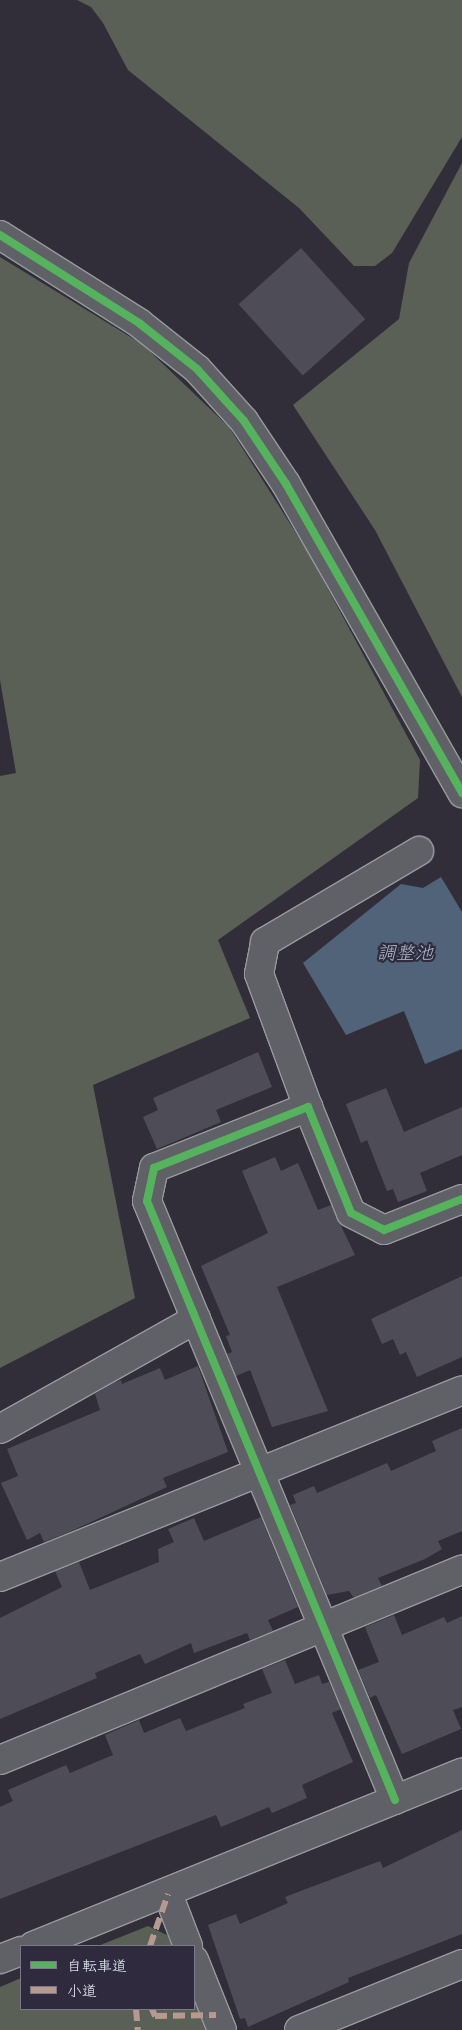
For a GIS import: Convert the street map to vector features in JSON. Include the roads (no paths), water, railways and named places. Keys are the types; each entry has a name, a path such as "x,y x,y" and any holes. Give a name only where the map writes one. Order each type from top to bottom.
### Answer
{"street":[{"path":"0,235 139,323 197,369 244,421 286,484 462,793"},
{"path":"419,851 264,942 259,974 308,1107 352,1213 384,1230 462,1199"},
{"path":"308,1107 154,1168 147,1201 256,1472 394,1800"},
{"path":"0,1429 196,1319"},
{"path":"0,1577 462,1390"},
{"path":"0,1760 462,1570"},
{"path":"36,1945 168,1894 462,1772"},
{"path":"168,1894 188,1945"},
{"path":"0,1959 20,1951"},
{"path":"195,1962 222,2030"},
{"path":"299,2030 462,1964"}],"water":[{"name":"調整池","path":"441,877 462,912 462,1049 425,1064 404,1011 346,1035 303,963 401,884 423,888"}]}
